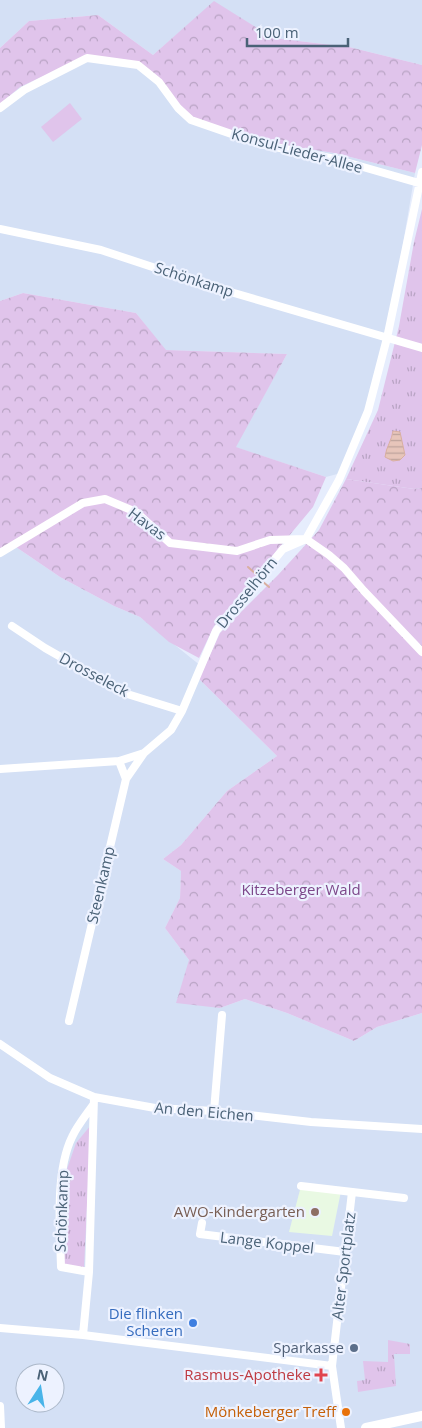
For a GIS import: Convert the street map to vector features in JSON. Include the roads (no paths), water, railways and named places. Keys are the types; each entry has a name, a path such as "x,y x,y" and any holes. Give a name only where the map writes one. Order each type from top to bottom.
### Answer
{"street":[{"name":"Konsul-Lieder-Allee","path":"0,108 24,90 87,58 138,65 159,82 178,108 191,120 260,144 335,159 421,183"},
{"path":"422,172 387,338 368,411 339,480 306,539 344,568 422,652"},
{"name":"Schönkamp","path":"0,229 101,250 210,286 422,348"},
{"name":"Havas","path":"0,553 83,503 105,499 136,512 170,542 238,551 270,540 306,539"},
{"name":"Drosselhörn","path":"0,769 119,760 144,753 171,730 182,711 216,631 283,549 306,539"},
{"name":"Drosseleck","path":"12,626 45,648 124,693 182,711"},
{"name":"Steenkamp","path":"69,1021 126,779 144,753"},
{"path":"119,760 126,779"},
{"path":"214,1111 222,1016"},
{"name":"An den Eichen","path":"0,1044 50,1078 94,1101 155,1108 214,1111 311,1122 422,1128"},
{"name":"Schönkamp","path":"89,1272 60,1268 60,1214 62,1170 71,1137 94,1101"},
{"name":"Schönkamp","path":"83,1335 89,1272 94,1101"},
{"name":"Alter Sportplatz","path":"301,1186 404,1198"},
{"name":"Alter Sportplatz","path":"341,1428 332,1366 352,1192"},
{"name":"Lange Koppel","path":"202,1223 200,1234 345,1252"},
{"path":"0,1328 83,1335 332,1366"},
{"path":"0,1406 1,1428"},
{"path":"366,1428 422,1416"}],"waterway":[{"path":"248,567 257,575"},
{"path":"262,581 269,587"}],"place":[{"name":"AWO-Kindergarten","path":"315,1212"},
{"name":"Die flinken Scheren","path":"193,1323"},
{"name":"Sparkasse","path":"354,1348"},
{"name":"Rasmus-Apotheke","path":"321,1375"},
{"name":"Mönkeberger Treff","path":"346,1412"}],"park label":[{"name":"Kitzeberger Wald","path":"301,890"}]}
